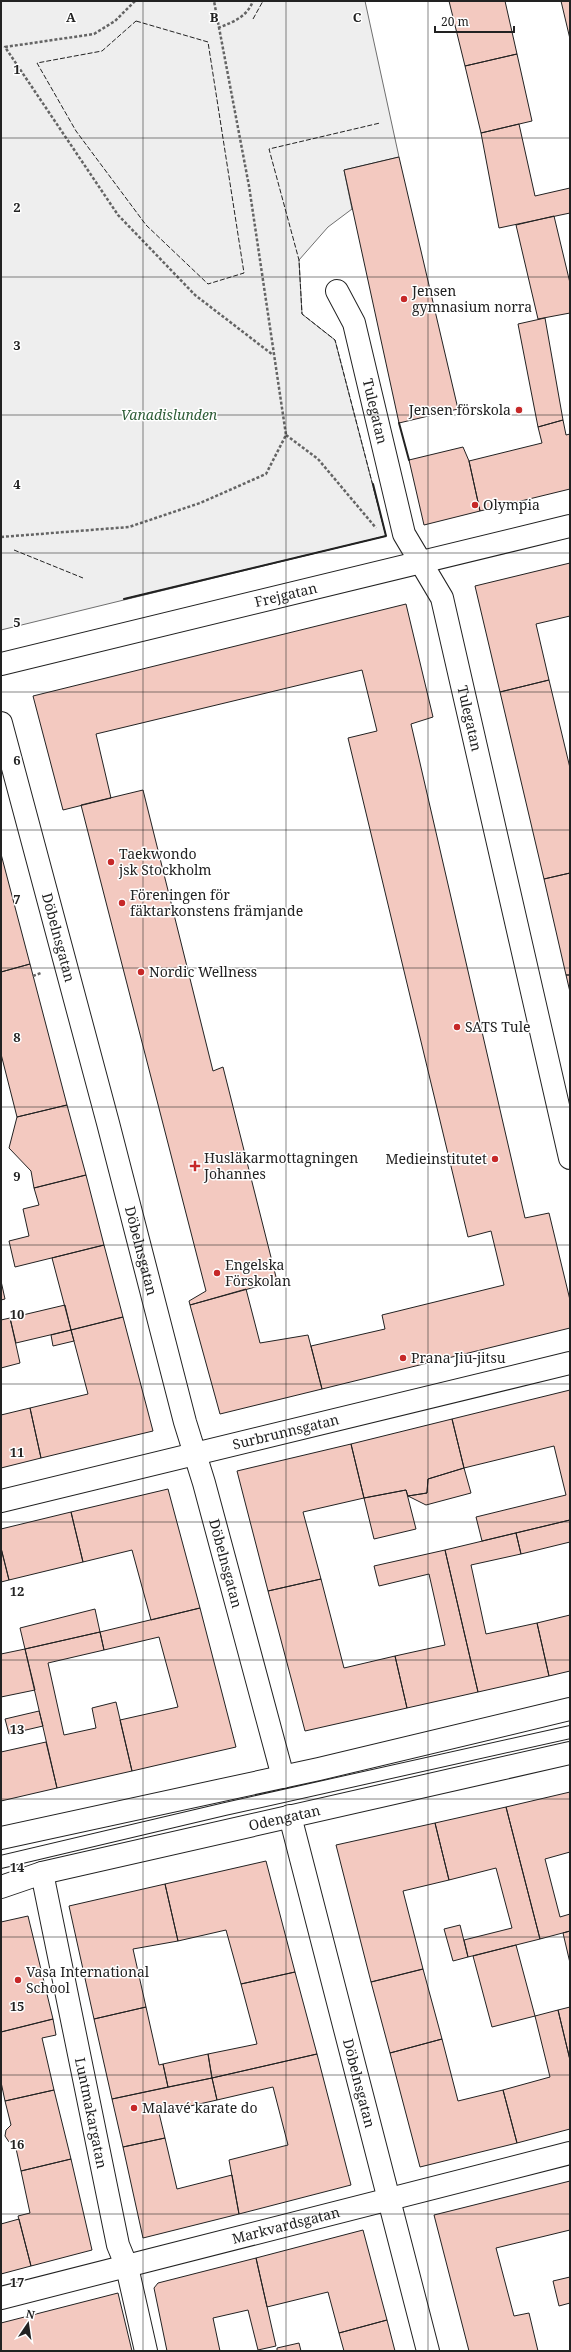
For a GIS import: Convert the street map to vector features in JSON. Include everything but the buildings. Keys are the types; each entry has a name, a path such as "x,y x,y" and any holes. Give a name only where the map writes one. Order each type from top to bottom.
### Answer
{"street":[{"name":"Tulegatan","path":"336,291 354,323 404,534 442,598 570,1158"},
{"name":"Frejgatan","path":"1,664 570,526"},
{"name":"Döbelnsgatan","path":"1,723 106,1115 194,1455 204,1483 283,1777"},
{"name":"Surbrunnsgatan","path":"1,1501 570,1363"},
{"path":"1,1838 283,1777 570,1709"},
{"name":"Odengatan","path":"1,1887 42,1873 570,1753"},
{"name":"Döbelnsgatan","path":"290,1816 387,2200 428,2351"},
{"name":"Luntmakargatan","path":"42,1873 118,2245 127,2268 146,2351"},
{"name":"Markvardsgatan","path":"1,2298 127,2268 570,2153"}],"lane":[{"name":"Odengatan","path":"1,1862 225,1809 570,1732"}],"path":[{"path":"135,1 115,21 94,34 3,46 118,215 195,295 273,356"},
{"path":"1,537 129,527 200,503 266,474 286,435 273,356 249,186 214,1"},
{"path":"218,28 239,19 247,13 253,1"},
{"path":"286,435 318,459 380,533"},
{"path":"33,976 41,973"}],"green space":[{"name":"Vanadislunden","path":"1,1 365,1 399,157 344,170 352,209 328,227 299,260 302,314 335,340 386,536 1,630"}],"fence":[{"path":"253,19 263,1"},
{"path":"136,21 208,42 244,273 208,284 146,225 76,131 37,63 102,51 136,21"},
{"path":"124,599 386,536 335,340 302,314 299,260 269,149 380,123"},
{"path":"14,550 83,578"}],"wall":[{"path":"399,423 409,460"},
{"path":"124,599 386,536 373,484"}],"place":[{"name":"Jensen gymnasium norra","path":"404,299"},
{"name":"Jensen förskola","path":"519,410"},
{"name":"Olympia","path":"475,505"},
{"name":"Taekwondo jsk Stockholm","path":"111,862"},
{"name":"Föreningen för fäktarkonstens främjande","path":"122,903"},
{"name":"Nordic Wellness","path":"141,972"},
{"name":"SATS Tule","path":"457,1027"},
{"name":"Medieinstitutet","path":"495,1159"},
{"name":"Husläkarmottagningen Johannes","path":"195,1166"},
{"name":"Engelska Förskolan","path":"217,1273"},
{"name":"Prana Jiu-jitsu","path":"403,1358"},
{"name":"Vasa International School","path":"18,1980"},
{"name":"Malavé karate do","path":"134,2108"}]}
